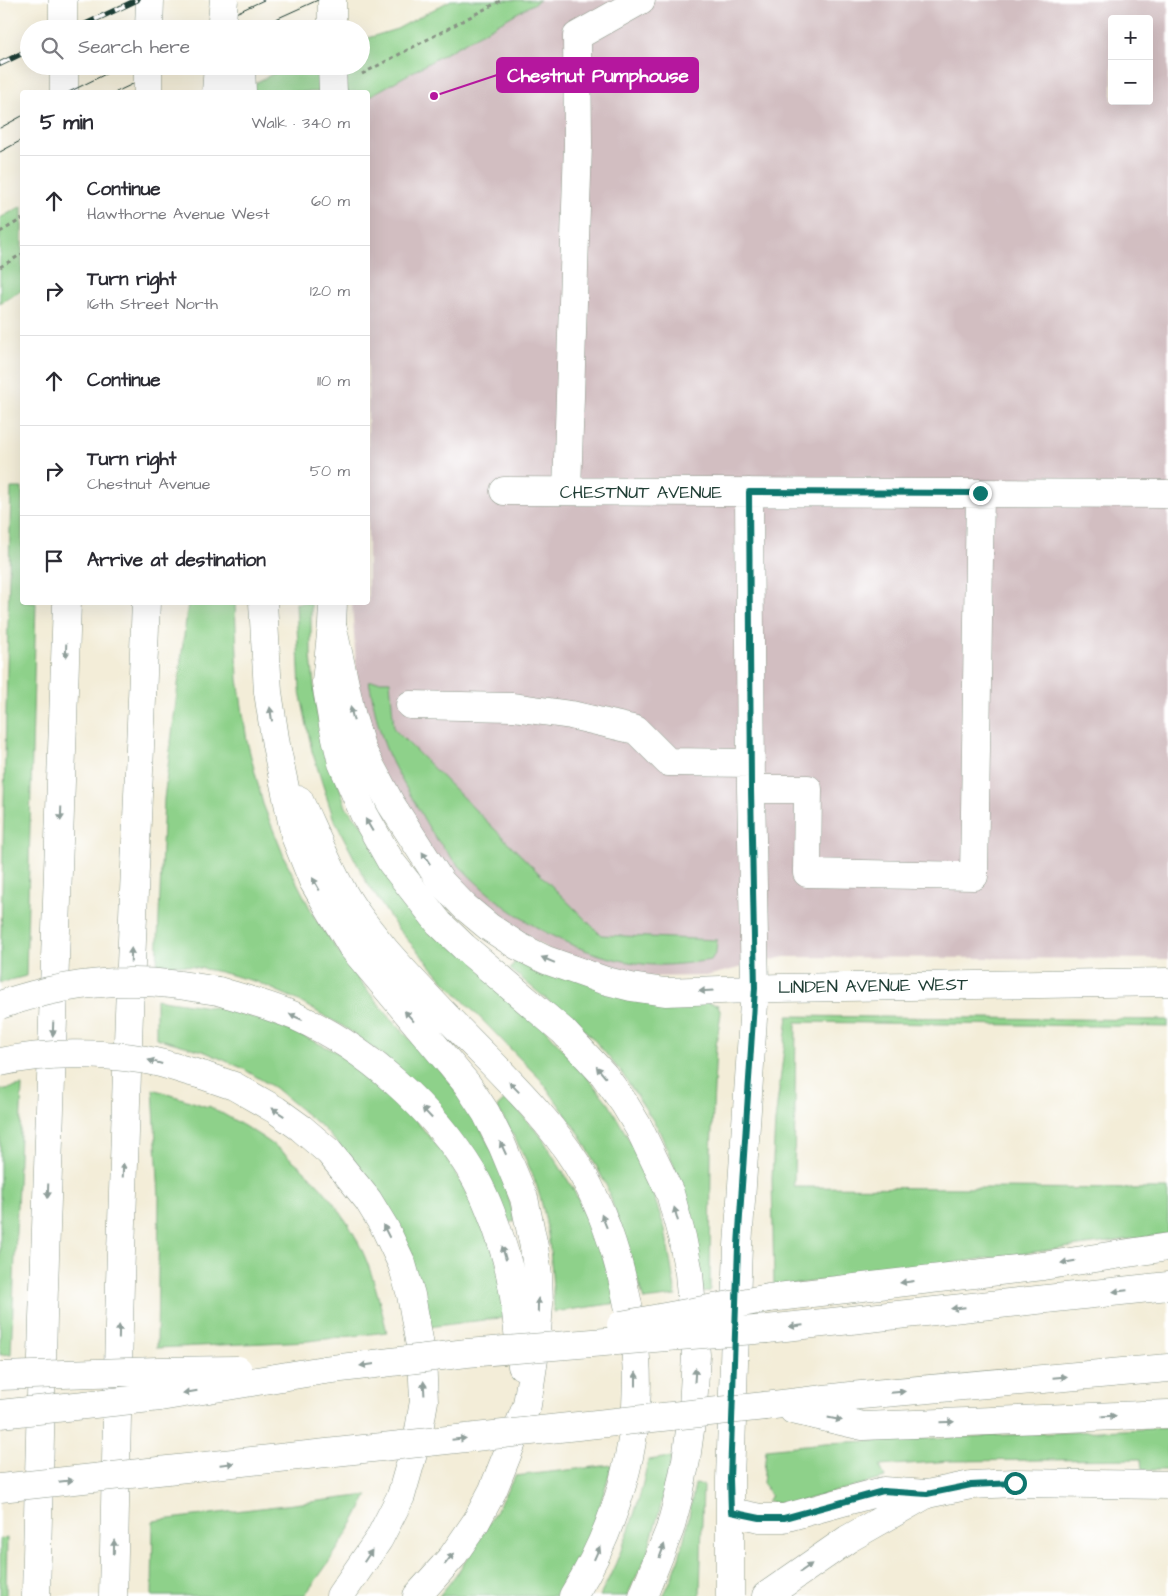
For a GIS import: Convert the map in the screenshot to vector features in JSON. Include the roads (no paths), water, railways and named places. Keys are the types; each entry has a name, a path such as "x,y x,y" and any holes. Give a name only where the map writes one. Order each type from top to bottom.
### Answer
{"main road":[{"path":"63,0 63,20"},
{"path":"149,20 150,0"},
{"path":"222,20 224,0"},
{"path":"238,0 239,20"},
{"path":"332,0 332,20"},
{"path":"567,491 578,144 577,36 642,0"},
{"path":"64,75 64,90"},
{"path":"148,75 148,90"},
{"path":"216,90 217,75"},
{"path":"241,75 242,90"},
{"path":"332,75 333,90"},
{"name":"CHESTNUT AVENUE","path":"504,491 1168,494"},
{"path":"730,1596 730,1479 738,1246 755,988 749,492"},
{"path":"410,706 513,708 571,715 636,730 668,762 751,776 808,790 807,872 974,876 980,493"},
{"path":"36,1596 43,1318 67,605"},
{"path":"113,1596 120,1262 128,1013 147,605"},
{"path":"263,605 268,692 275,739 295,836 314,880 352,946 467,1084 486,1113 502,1145 524,1198 530,1223 538,1275 538,1304 536,1346 527,1405 494,1490 476,1522 452,1557 417,1596"},
{"path":"332,614 326,682 333,726 342,763 364,814 391,862 439,923 563,1031 604,1075 624,1102 639,1128 670,1193 682,1237 689,1273 696,1355 693,1408 686,1460 678,1499 667,1537 643,1596"},
{"name":"LINDEN AVENUE WEST","path":"332,614 352,718 362,750 391,804 441,882 465,907 489,927 518,946 546,960 604,980 664,992 755,988 1168,982"},
{"path":"280,762 339,886 384,948 418,988 532,1106 576,1163 611,1238 632,1321 636,1361 636,1403 626,1472 618,1499 607,1532 594,1560 573,1596"},
{"path":"0,1005 20,998 58,990 126,982 170,984 218,991 266,1004 298,1018 349,1046 418,1102 457,1149 474,1176 488,1205 506,1256 516,1306 527,1405"},
{"path":"0,1062 57,1055 118,1056 147,1060 234,1086 276,1110 301,1128 329,1152 368,1200 385,1228 402,1264 411,1295 422,1357 424,1401 418,1436 401,1496 379,1539 340,1596"},
{"path":"467,1353 768,1298 1043,1266 1168,1247"},
{"path":"0,1414 160,1397 324,1370 467,1353 768,1329 1168,1286"},
{"path":"0,1488 850,1396 1168,1368"},
{"path":"0,1376 158,1371 324,1370"},
{"path":"769,1406 863,1426 1168,1414"},
{"path":"731,1512 760,1518 784,1518 883,1491 927,1494 971,1485 1015,1483 1168,1485"},
{"path":"766,1596 848,1539 927,1494"}],"tram line":[{"path":"221,20 264,0"},
{"path":"274,20 318,0"},
{"path":"73,90 104,75"},
{"path":"120,90 152,75"},
{"path":"0,128 20,117"},
{"path":"0,152 20,141"}],"railway":[{"path":"94,20 137,0"},
{"path":"0,64 20,54"}],"place":[{"name":"Chestnut Pumphouse","path":"434,96"}]}
